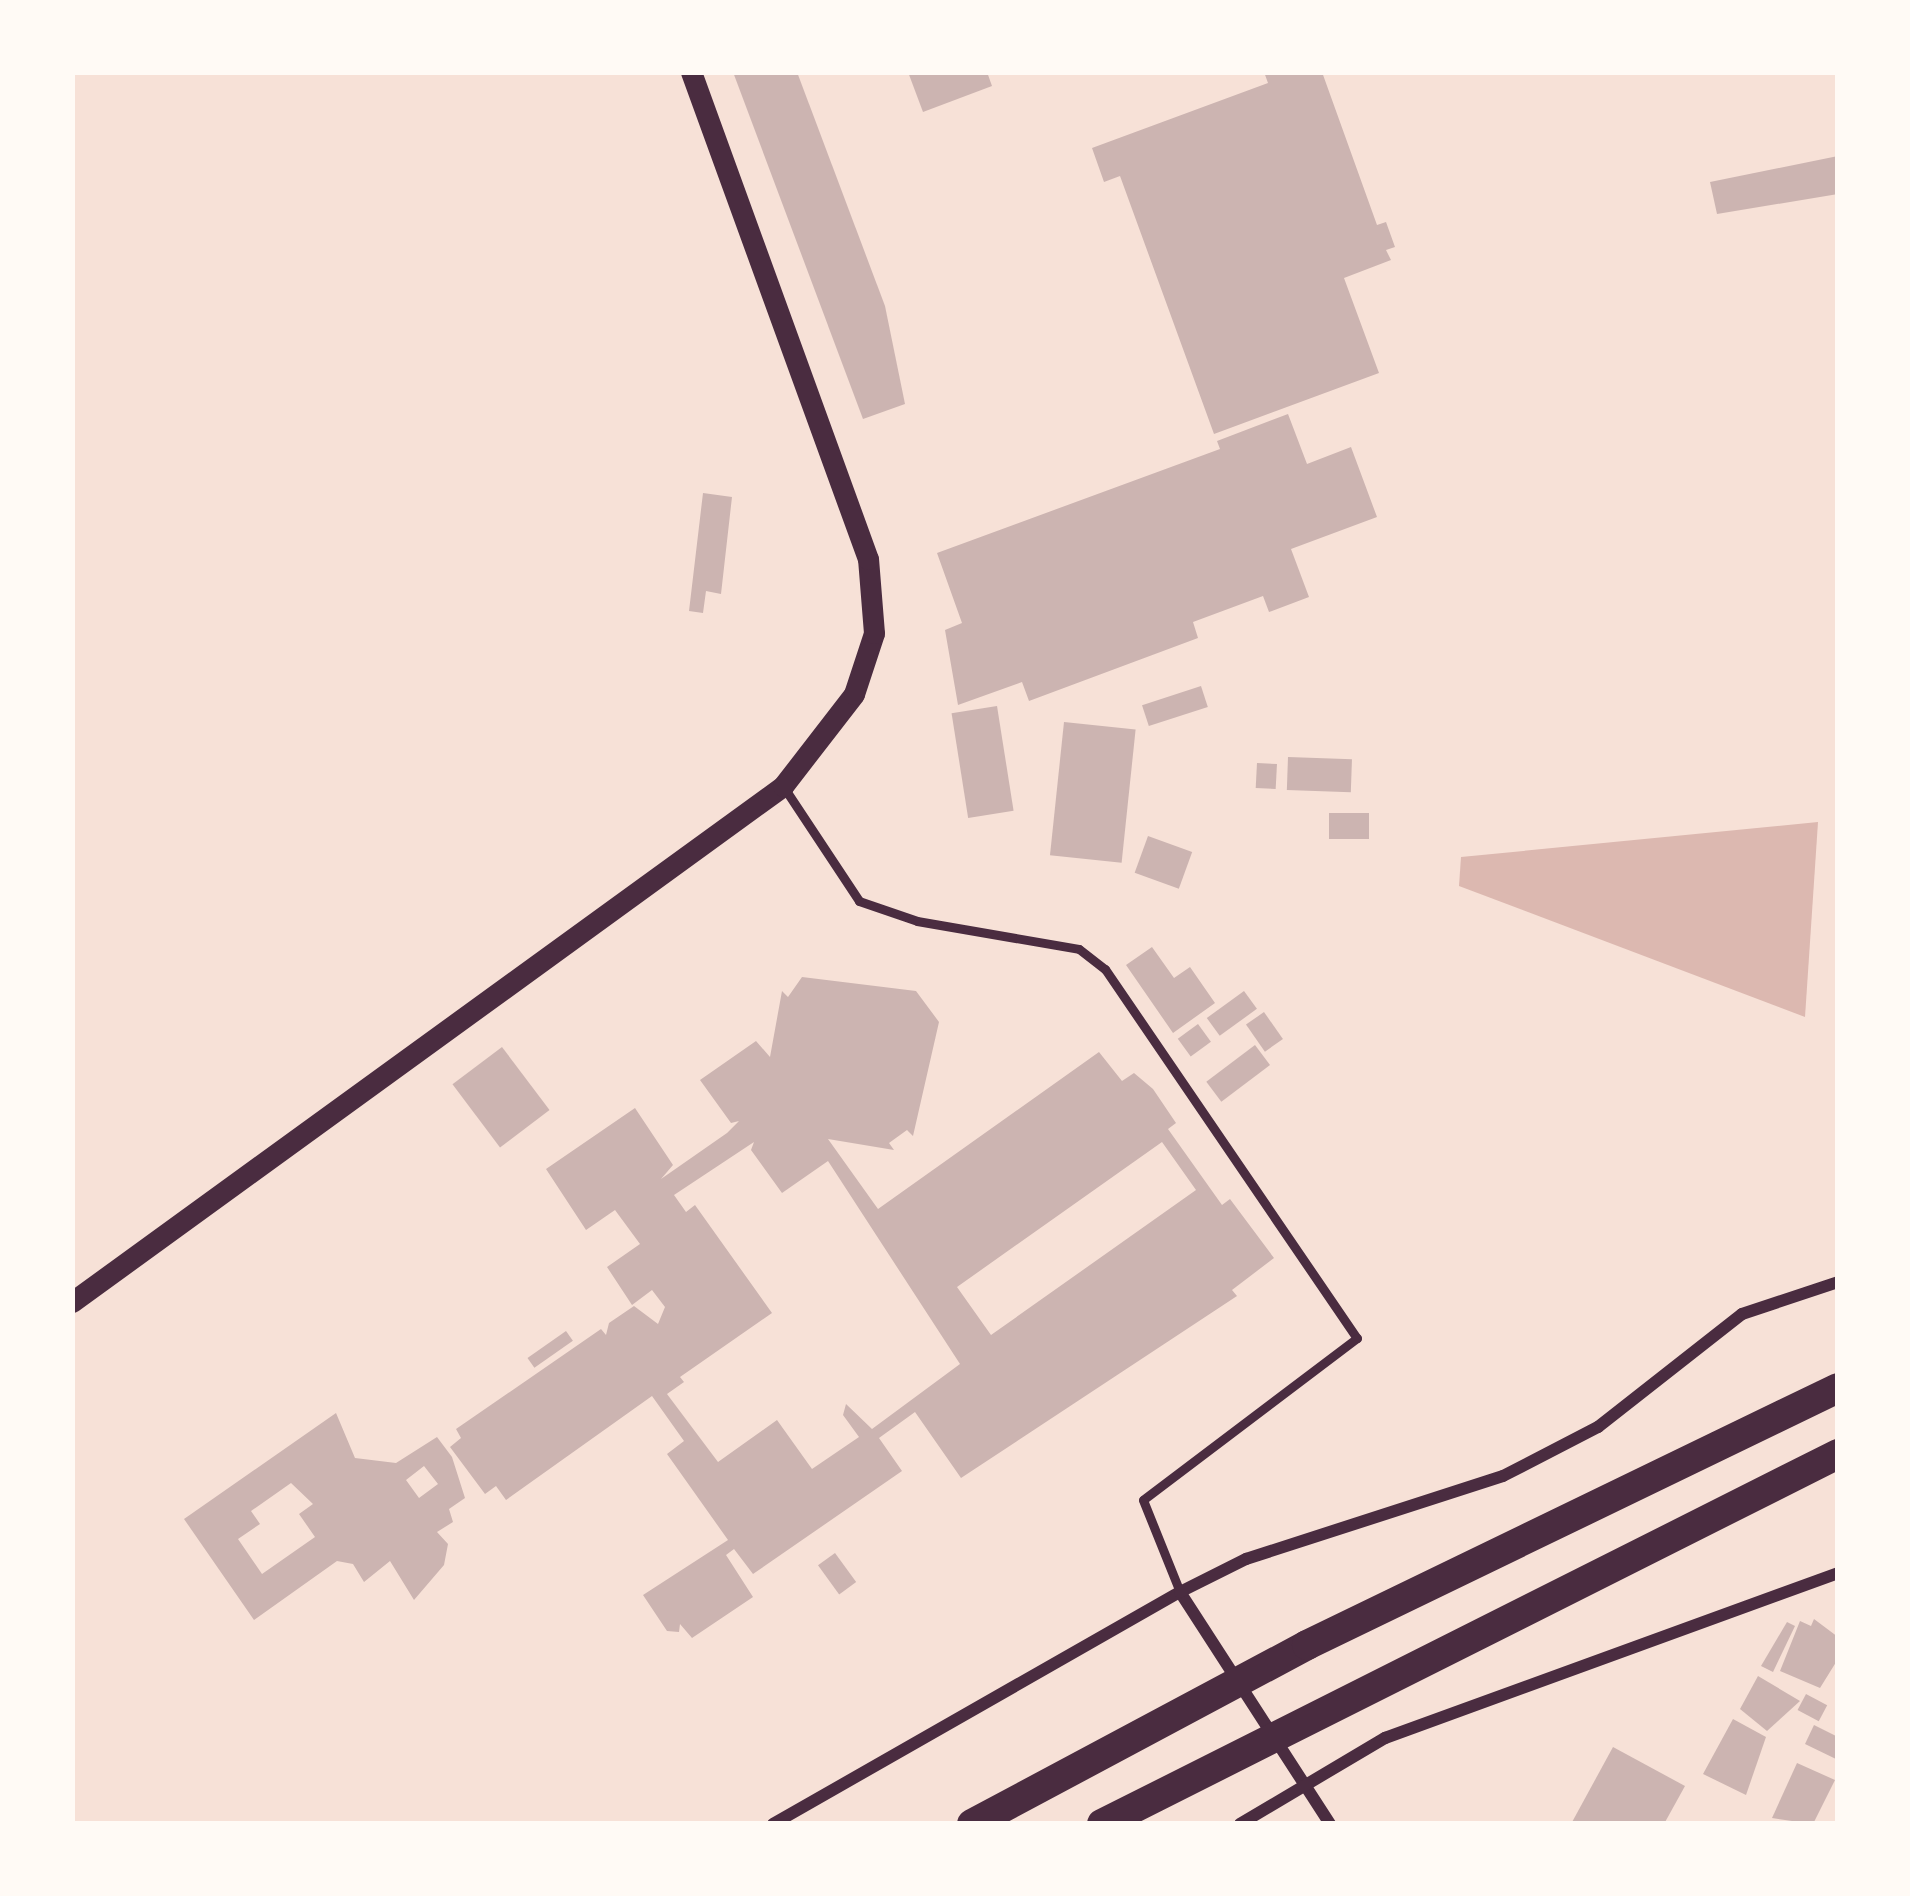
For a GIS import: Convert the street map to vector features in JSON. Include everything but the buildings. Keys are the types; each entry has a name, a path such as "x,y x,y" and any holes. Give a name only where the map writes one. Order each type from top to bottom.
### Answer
{"highway":[{"path":"972,1824 1307,1645 1828,1393"},
{"path":"1102,1824 1831,1457"}],"street":[{"path":"72,1302 783,786 854,694 874,633 868,559 692,72"},
{"path":"773,1824 1180,1592 1246,1559 1503,1476 1598,1427 1742,1314 1838,1282"},
{"path":"1240,1824 1385,1738 1838,1573"},
{"path":"1180,1592 1330,1824"}],"lane":[{"path":"783,786 860,901 917,921 1079,949 1105,969 1357,1338 1143,1500 1180,1592"}],"shaded area":[{"path":"1818,822 1805,1017 1459,886 1461,857"}]}
